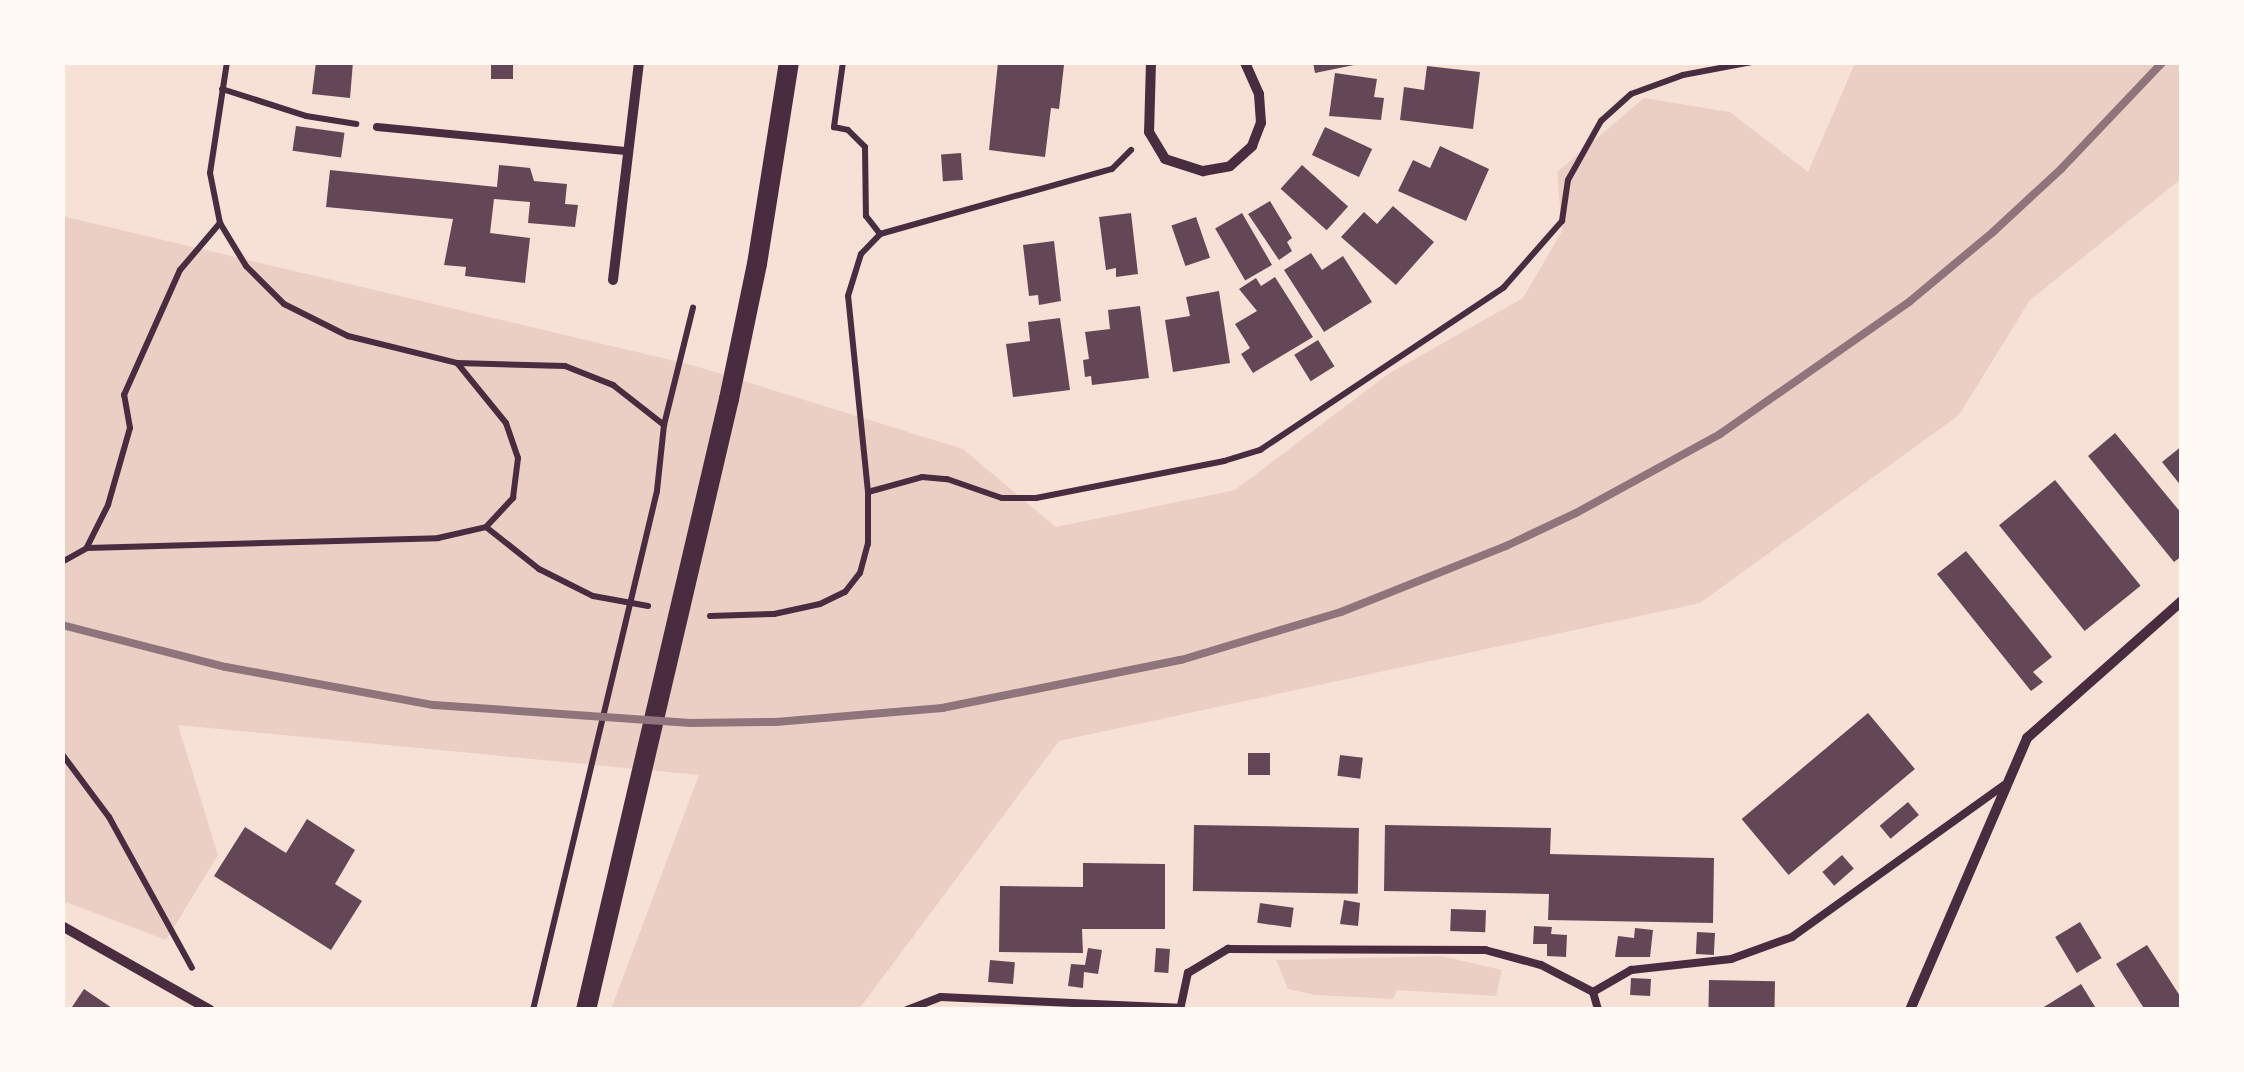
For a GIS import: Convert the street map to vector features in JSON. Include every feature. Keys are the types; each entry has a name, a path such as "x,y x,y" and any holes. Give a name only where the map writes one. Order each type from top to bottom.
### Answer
{"main road":[{"path":"586,1010 706,502 756,264 788,62"}],"street":[{"path":"613,280 638,62"},
{"path":"1150,62 1149,132 1166,159 1203,171 1230,166 1252,146 1261,123 1260,94 1245,62"},
{"path":"1910,1010 2026,738 2182,601"},
{"path":"62,926 210,1010"}],"lane":[{"path":"377,128 628,150"},
{"path":"1593,992 1631,970 1731,959 1792,938 2007,784"},
{"path":"907,1010 941,997 1180,1008 1188,973 1228,949 1485,950 1541,964 1593,992 1598,1010"},
{"path":"938,1010 941,997"}],"path":[{"path":"227,62 210,172 220,223 246,266 284,304 348,336 457,363 565,366 613,386 664,424"},
{"path":"843,62 834,127 848,130 865,146 866,216 880,234"},
{"path":"868,492 922,476 947,479 1002,498 1036,498 1224,461 1260,450 1504,287 1562,221 1568,180 1600,120 1631,94 1683,75 1752,62"},
{"path":"222,89 306,116 377,128"},
{"path":"703,615 774,614 820,604 845,592 860,573 868,544 868,492 848,296 861,254 880,234 1112,169 1149,132"},
{"path":"87,548 108,505 130,428 124,395 180,270 220,223"},
{"path":"533,1010 657,491 664,424 693,308"},
{"path":"62,562 87,548 438,538 486,528 513,498 518,458 506,422 457,363"},
{"path":"486,528 539,569 593,596 666,608"},
{"path":"62,754 109,817 198,978"}],"shaded area":[{"path":"1855,63 2181,63 2181,179 2030,300 1959,415 1700,603 1059,741 859,1009 611,1009 699,775 178,725 218,855 166,940 63,901 62,216 692,365 963,449 1056,527 1235,490 1388,374 1523,298 1562,231 1557,172 1644,98 1730,112 1808,172"},
{"path":"1441,956 1502,970 1496,996 1397,990 1393,999 1315,995 1288,989 1276,960"}],"building":[{"path":"316,62 353,62 350,98 312,94"},
{"path":"491,62 513,62 513,79 491,79"},
{"path":"998,62 1064,65 1059,109 1051,108 1045,157 989,150"},
{"path":"1313,62 1358,62 1359,64 1315,73"},
{"path":"1427,66 1480,72 1473,129 1400,120 1404,87 1424,90"},
{"path":"1335,73 1377,79 1374,97 1384,98 1381,120 1329,116"},
{"path":"296,126 345,133 341,158 293,151"},
{"path":"1325,127 1372,149 1359,177 1312,155"},
{"path":"1440,146 1489,169 1466,221 1398,191 1413,160 1430,168"},
{"path":"961,153 963,180 943,181 941,154"},
{"path":"499,165 530,168 534,181 567,184 565,204 578,205 575,227 528,223 530,202 494,199 490,233 530,238 525,283 465,276 466,267 444,265 453,219 326,207 330,170 497,187"},
{"path":"1302,165 1348,206 1327,230 1281,189"},
{"path":"1270,201 1292,238 1287,242 1292,251 1279,260 1248,214"},
{"path":"1393,206 1434,242 1396,285 1341,237 1364,212 1377,224"},
{"path":"1131,213 1138,274 1116,277 1116,268 1106,270 1099,217"},
{"path":"1242,213 1272,265 1245,280 1215,228"},
{"path":"1196,217 1210,258 1185,266 1171,225"},
{"path":"1054,241 1061,301 1039,305 1038,295 1029,296 1023,245"},
{"path":"1311,253 1322,270 1343,256 1372,302 1324,332 1284,270"},
{"path":"1275,277 1313,337 1253,373 1241,354 1250,348 1235,324 1257,311 1239,289 1256,278 1261,286"},
{"path":"1219,291 1230,363 1173,372 1165,320 1190,316 1186,297"},
{"path":"1140,306 1149,378 1092,385 1091,376 1085,377 1083,360 1089,359 1085,332 1110,329 1108,310"},
{"path":"1060,318 1070,390 1013,397 1006,344 1030,341 1028,322"},
{"path":"1318,340 1334,366 1311,381 1294,355"},
{"path":"2115,433 2182,514 2182,556 2174,562 2088,456"},
{"path":"2182,446 2182,487 2162,462"},
{"path":"2055,480 2141,586 2085,631 1999,525"},
{"path":"1966,551 2052,657 2033,672 2043,682 2031,691 1937,574"},
{"path":"1868,713 1915,769 1789,875 1742,819"},
{"path":"1248,753 1270,753 1270,775 1248,775"},
{"path":"1340,755 1363,758 1360,779 1337,776"},
{"path":"1908,802 1919,815 1891,839 1880,826"},
{"path":"307,819 355,850 335,884 362,901 331,950 214,876 245,827 286,853"},
{"path":"1194,825 1359,828 1358,894 1193,891"},
{"path":"1385,825 1551,828 1550,854 1714,858 1713,923 1548,920 1549,894 1384,891"},
{"path":"1842,855 1854,869 1834,886 1822,872"},
{"path":"1083,863 1165,864 1165,929 1082,929 1083,953 999,952 1000,886 1083,887"},
{"path":"1344,900 1360,903 1358,926 1340,924"},
{"path":"1260,903 1294,908 1291,928 1257,923"},
{"path":"1451,909 1486,910 1485,932 1450,931"},
{"path":"2080,922 2102,958 2077,973 2055,937"},
{"path":"1534,926 1552,927 1551,934 1567,935 1566,957 1547,956 1547,944 1533,944"},
{"path":"1635,928 1653,930 1650,957 1615,957 1618,936 1634,938"},
{"path":"1697,932 1715,933 1714,955 1696,954"},
{"path":"2147,945 2182,999 2182,1010 2145,1010 2116,964"},
{"path":"1088,948 1102,950 1098,974 1084,972 1083,988 1068,986 1071,964 1085,965"},
{"path":"1156,948 1170,949 1168,973 1154,972"},
{"path":"990,960 1015,962 1013,984 988,982"},
{"path":"1631,978 1651,979 1650,996 1630,995"},
{"path":"1709,980 1775,981 1774,1010 1708,1010"},
{"path":"2081,984 2097,1010 2039,1010"},
{"path":"84,989 115,1010 70,1010"}],"railway":[{"path":"62,625 226,667 434,705 690,723 776,722 942,708 1181,660 1341,612 1506,546 1576,513 1720,434 1909,302 1993,232 2061,169 2163,62"}]}
